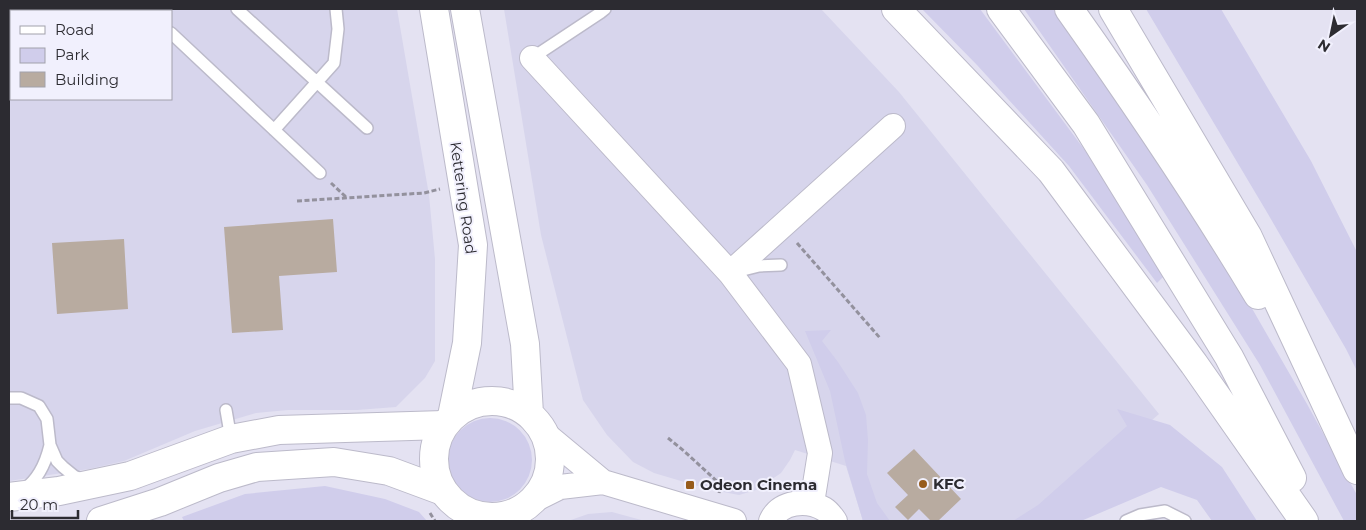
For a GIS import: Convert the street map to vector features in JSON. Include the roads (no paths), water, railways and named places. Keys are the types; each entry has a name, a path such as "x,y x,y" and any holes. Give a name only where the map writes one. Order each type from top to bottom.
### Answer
{"main road":[{"name":"Kettering Road","path":"434,9 473,245 467,343 448,420"},
{"path":"101,521 160,502 219,478 257,468 334,462 390,471 472,514 491,518 527,509 544,485 550,468 550,450 536,424 525,344 465,9"},
{"path":"896,9 1051,171 1194,364 1304,521"},
{"path":"1001,9 1086,124 1229,357 1315,521"},
{"path":"1069,9 1126,89 1236,259 1339,433"},
{"path":"1113,9 1248,238 1357,470"},
{"path":"454,506 435,475 433,457 436,440 448,420 466,407 482,402 498,401 514,405 536,424"},
{"path":"10,497 59,491 130,476 231,440 278,430 448,420"}],"street":[{"path":"532,58 730,273 799,364 820,453 812,503"},
{"path":"730,273 892,126"},
{"path":"536,424 603,482"},
{"path":"527,509 560,487 603,482 734,521"},
{"path":"771,521 784,508 797,503 812,503 826,510 835,521"}],"lane":[{"path":"237,9 367,128"},
{"path":"274,130 334,63 338,28 336,9"},
{"path":"532,58 606,9"},
{"path":"172,34 320,173"},
{"path":"730,273 759,266 781,265"},
{"path":"9,398 21,398 39,406 47,419 50,445 48,456 36,477 26,488 10,497"},
{"path":"226,410 231,440"},
{"path":"50,445 57,461 74,476 87,481 102,482"},
{"path":"1126,521 1140,515 1165,511 1185,521"}],"place":[{"name":"KFC","path":"923,484"},
{"name":"Odeon Cinema","path":"690,485"}]}
